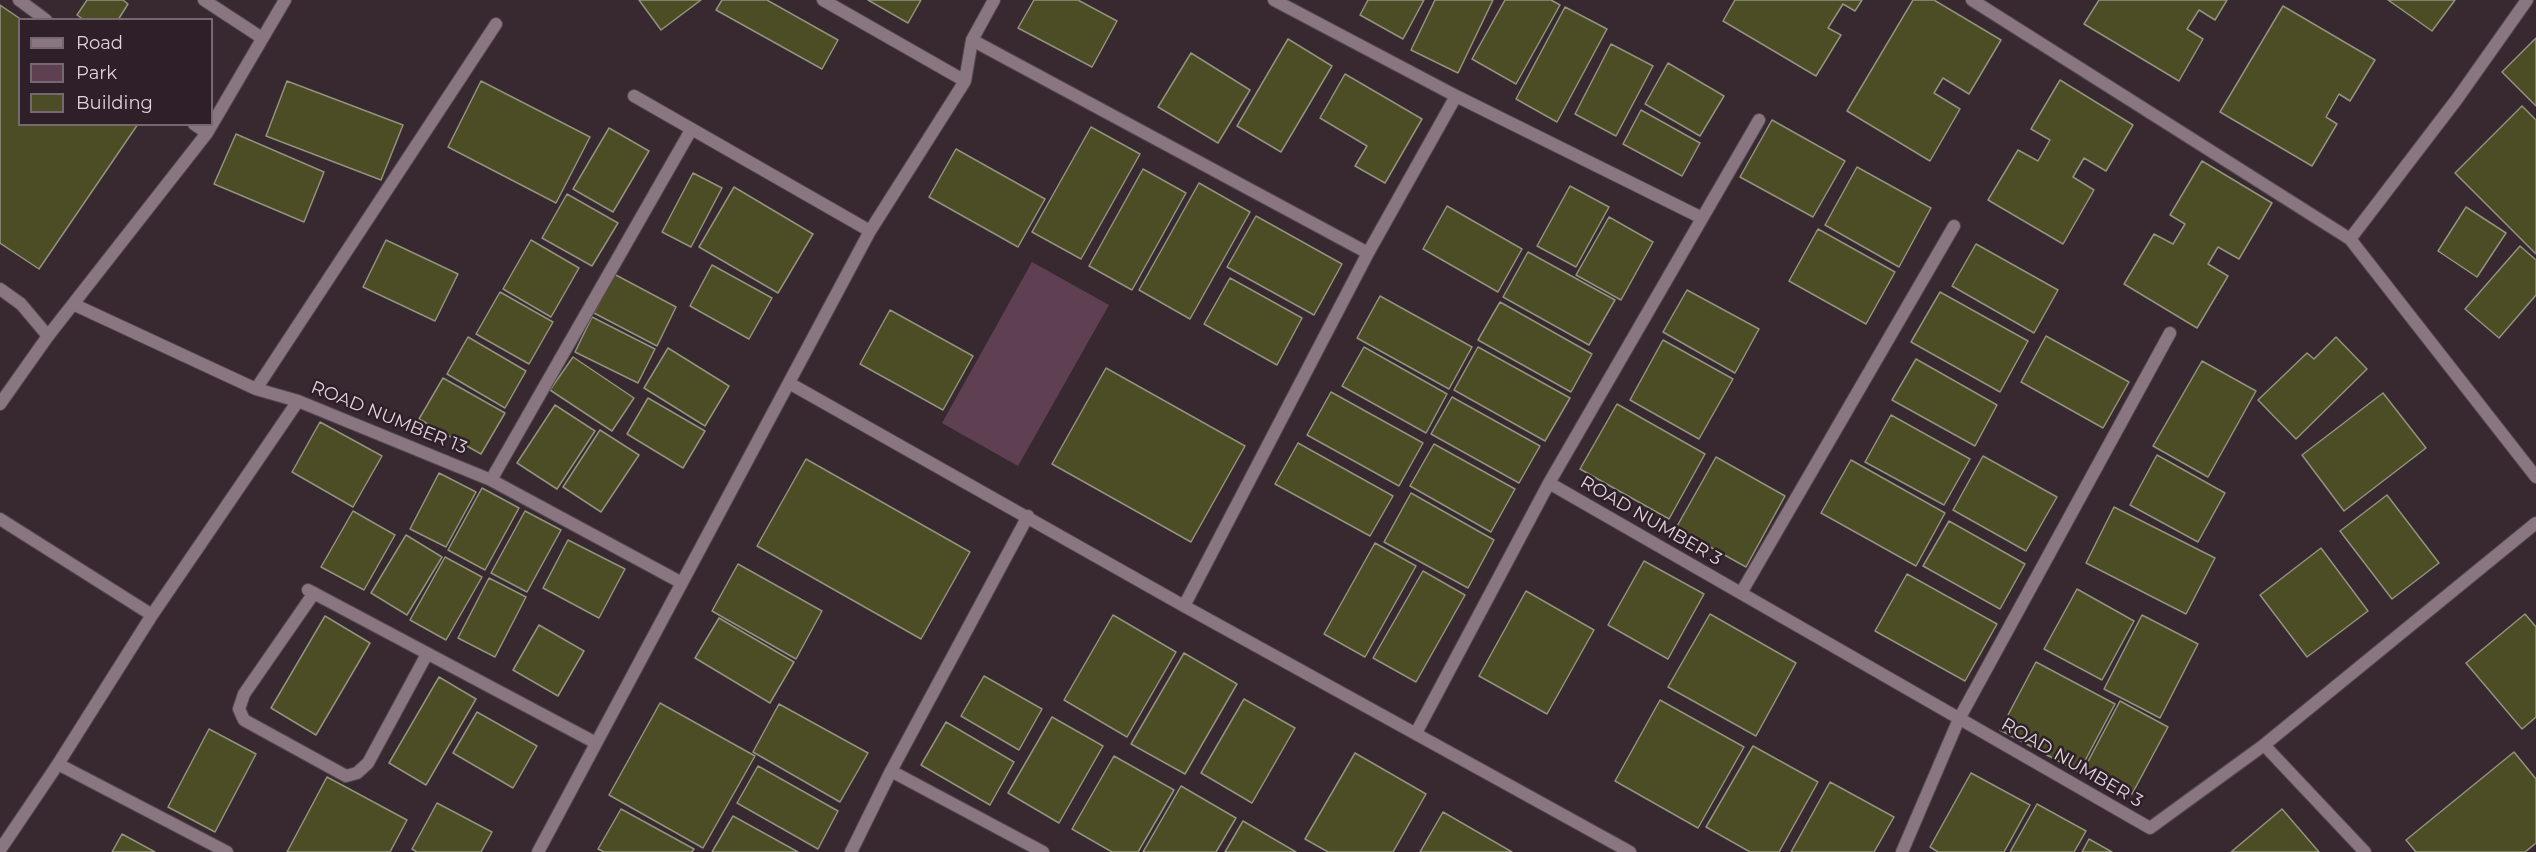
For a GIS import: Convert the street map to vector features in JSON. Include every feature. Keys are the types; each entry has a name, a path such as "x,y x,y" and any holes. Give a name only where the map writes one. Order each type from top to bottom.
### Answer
{"street":[{"path":"19,0 43,18"},
{"path":"204,0 262,38"},
{"path":"213,123 285,0"},
{"path":"823,0 965,81"},
{"path":"538,852 870,231 965,81 972,40 994,0"},
{"path":"1274,0 1456,96 1702,219"},
{"path":"1972,0 2350,239 2536,477"},
{"path":"2350,239 2457,99 2527,0"},
{"path":"256,389 496,24"},
{"path":"972,40 1368,253"},
{"path":"634,96 870,231"},
{"path":"1184,606 1368,253 1456,96"},
{"path":"1416,733 1549,483 1759,120"},
{"path":"197,126 207,133"},
{"path":"0,404 48,336 75,305 211,126"},
{"path":"491,480 691,130"},
{"path":"1741,593 1954,226"},
{"path":"0,289 21,304 48,336"},
{"name":"ROAD NUMBER 13","path":"75,305 256,389 298,401 491,480 682,583"},
{"path":"1902,852 1959,719 2170,333"},
{"path":"789,383 1184,606 1630,852"},
{"path":"0,850 58,764 152,615 298,401"},
{"name":"ROAD NUMBER 3","path":"1549,483 2150,828 2264,745 2536,523"},
{"path":"851,852 891,771 1028,516"},
{"path":"0,519 152,615"},
{"path":"427,654 368,763 357,773 346,776 244,720 239,709 244,694 310,591 596,743"},
{"path":"2264,745 2364,852"},
{"path":"58,764 227,852"},
{"path":"891,771 1043,852"}],"green space":[{"path":"1032,262 1109,305 1018,466 942,423"}],"building":[{"path":"87,0 123,0 128,4 119,18 81,18 77,15"},
{"path":"639,0 701,0 661,30"},
{"path":"722,0 767,0 838,40 822,69 716,10"},
{"path":"868,0 921,0 908,23"},
{"path":"1034,0 1078,0 1117,21 1092,67 1018,28"},
{"path":"1368,0 1424,0 1403,39 1360,15"},
{"path":"1435,0 1493,0 1458,73 1411,50"},
{"path":"1505,0 1551,0 1560,5 1516,84 1472,59"},
{"path":"1735,0 1862,0 1855,11 1843,4 1828,28 1841,35 1816,76 1723,21"},
{"path":"1913,0 1934,0 2001,40 1969,94 1943,78 1934,93 1960,109 1930,161 1847,111"},
{"path":"2099,0 2227,0 2215,20 2199,10 2187,29 2203,39 2179,81 2084,24"},
{"path":"2388,0 2455,0 2432,31"},
{"path":"0,5 19,18 18,126 137,126 39,269 0,243"},
{"path":"2283,6 2375,60 2350,101 2339,94 2326,117 2337,124 2312,166 2220,112"},
{"path":"1565,7 1607,29 1557,122 1516,99"},
{"path":"2536,38 2536,106 2502,72"},
{"path":"1288,39 1332,66 1281,152 1237,126"},
{"path":"1611,44 1653,66 1616,136 1575,114"},
{"path":"1191,53 1250,90 1218,143 1158,107"},
{"path":"1668,63 1724,96 1700,136 1645,104"},
{"path":"1345,74 1422,119 1385,183 1355,166 1367,146 1320,118"},
{"path":"2060,80 2133,125 2106,171 2084,158 2073,177 2094,190 2063,244 1988,200 2018,150 2038,161 2050,140 2031,129"},
{"path":"287,81 403,125 381,180 266,136"},
{"path":"481,81 590,137 556,203 448,147"},
{"path":"2522,106 2536,120 2536,254 2455,173"},
{"path":"1641,110 1700,143 1682,176 1623,144"},
{"path":"1772,120 1845,161 1813,217 1740,177"},
{"path":"1091,127 1140,154 1081,259 1032,232"},
{"path":"609,128 649,151 613,212 573,189"},
{"path":"236,134 324,172 304,222 214,184"},
{"path":"956,149 1045,199 1018,247 929,197"},
{"path":"2202,161 2272,203 2239,259 2218,247 2208,264 2228,276 2197,328 2124,284 2154,234 2173,244 2185,224 2170,215"},
{"path":"1857,167 1931,208 1899,267 1825,225"},
{"path":"1143,169 1186,193 1132,290 1089,266"},
{"path":"693,173 722,188 691,247 662,232"},
{"path":"1199,183 1250,212 1190,319 1139,290"},
{"path":"1570,186 1609,207 1576,267 1537,246"},
{"path":"734,187 813,234 778,293 699,247"},
{"path":"567,194 618,223 592,266 542,238"},
{"path":"1447,206 1522,249 1498,292 1423,249"},
{"path":"2466,207 2506,233 2477,277 2438,251"},
{"path":"1256,216 1342,264 1314,315 1227,267"},
{"path":"1609,217 1653,242 1621,300 1576,275"},
{"path":"1818,229 1895,272 1866,324 1789,281"},
{"path":"386,240 458,274 435,321 363,287"},
{"path":"531,240 579,268 551,317 503,289"},
{"path":"1976,244 2058,290 2034,333 1952,286"},
{"path":"2520,246 2536,260 2536,295 2499,338 2465,309"},
{"path":"1528,252 1615,300 1589,345 1503,297"},
{"path":"712,265 772,298 749,339 690,306"},
{"path":"614,274 676,307 657,346 594,313"},
{"path":"1230,278 1302,318 1277,365 1204,324"},
{"path":"1687,290 1759,329 1735,373 1663,332"},
{"path":"500,292 553,322 529,364 476,334"},
{"path":"1940,292 2028,341 2000,392 1911,342"},
{"path":"1380,296 1472,347 1449,389 1357,338"},
{"path":"1500,302 1592,354 1571,392 1478,340"},
{"path":"890,310 973,356 943,410 860,364"},
{"path":"592,317 655,349 638,383 575,352"},
{"path":"2046,336 2129,382 2103,428 2021,382"},
{"path":"468,337 526,371 505,408 447,374"},
{"path":"2336,337 2367,369 2296,439 2258,400 2307,353 2314,359"},
{"path":"1663,340 1733,379 1699,439 1630,400"},
{"path":"1364,347 1447,394 1426,433 1342,386"},
{"path":"1478,347 1570,398 1545,441 1454,390"},
{"path":"668,348 729,386 705,426 644,388"},
{"path":"573,357 634,398 612,431 550,390"},
{"path":"1916,359 1997,405 1975,446 1892,400"},
{"path":"2202,361 2256,391 2208,477 2153,446"},
{"path":"1106,368 1245,446 1191,542 1052,464"},
{"path":"443,378 505,413 481,454 419,419"},
{"path":"1331,392 1423,443 1399,486 1307,435"},
{"path":"2383,393 2426,448 2344,511 2302,455"},
{"path":"1452,397 1540,446 1519,483 1431,434"},
{"path":"648,398 705,431 683,468 627,434"},
{"path":"1617,404 1705,454 1669,519 1580,469"},
{"path":"555,405 595,431 557,489 517,463"},
{"path":"1891,415 1970,459 1944,505 1865,462"},
{"path":"320,422 382,456 353,507 292,472"},
{"path":"600,430 639,455 601,512 563,487"},
{"path":"1298,443 1393,496 1370,536 1275,484"},
{"path":"1434,444 1515,489 1491,532 1410,486"},
{"path":"2157,455 2225,493 2198,542 2130,505"},
{"path":"1983,456 2057,497 2026,551 1953,510"},
{"path":"1716,457 1785,496 1746,567 1676,528"},
{"path":"806,459 970,552 921,639 757,546"},
{"path":"1851,460 1945,513 1916,566 1821,513"},
{"path":"439,473 476,492 446,547 410,529"},
{"path":"482,488 519,508 485,570 448,550"},
{"path":"1411,493 1494,540 1468,588 1384,542"},
{"path":"2387,495 2439,563 2392,599 2340,531"},
{"path":"2114,507 2215,558 2186,614 2086,563"},
{"path":"353,511 395,535 364,590 321,567"},
{"path":"525,511 561,530 527,592 491,573"},
{"path":"1949,521 2025,564 2000,609 1923,566"},
{"path":"406,535 442,557 407,615 371,593"},
{"path":"568,540 625,569 599,618 543,588"},
{"path":"1375,543 1416,566 1365,657 1324,634"},
{"path":"2321,548 2368,611 2307,657 2260,595"},
{"path":"445,557 482,577 446,640 410,620"},
{"path":"1644,561 1704,594 1668,659 1608,625"},
{"path":"738,564 822,611 796,659 712,611"},
{"path":"1423,571 1465,595 1416,682 1373,658"},
{"path":"1907,574 1997,624 1965,681 1875,631"},
{"path":"489,578 526,597 495,657 458,638"},
{"path":"2077,589 2134,621 2102,680 2044,649"},
{"path":"1526,591 1594,630 1547,714 1479,676"},
{"path":"1710,614 1796,663 1756,736 1668,687"},
{"path":"2525,614 2536,627 2536,717 2522,729 2466,663"},
{"path":"1113,615 1176,652 1127,737 1064,700"},
{"path":"2142,615 2198,644 2160,718 2104,689"},
{"path":"325,616 370,643 316,735 271,708"},
{"path":"719,618 794,662 770,703 695,658"},
{"path":"539,625 584,651 558,696 513,670"},
{"path":"1184,653 1237,684 1185,774 1131,744"},
{"path":"2036,662 2115,704 2079,772 2000,730"},
{"path":"984,676 1042,709 1019,750 961,716"},
{"path":"439,677 476,699 426,785 389,763"},
{"path":"1244,699 1295,728 1252,803 1201,773"},
{"path":"1660,700 1744,747 1698,828 1615,781"},
{"path":"2120,701 2168,727 2132,794 2084,769"},
{"path":"660,703 755,756 703,848 609,795"},
{"path":"779,704 868,753 840,802 753,752"},
{"path":"477,712 537,746 513,788 453,753"},
{"path":"1052,717 1103,746 1059,823 1008,793"},
{"path":"946,722 1014,762 990,805 921,765"},
{"path":"209,729 256,754 215,832 168,807"},
{"path":"1753,746 1818,782 1779,852 1750,852 1706,827"},
{"path":"2514,752 2536,779 2536,843 2525,852 2416,852 2406,840"},
{"path":"1355,753 1426,794 1393,852 1328,852 1305,839"},
{"path":"1114,756 1174,790 1138,852 1112,852 1072,829"},
{"path":"758,766 838,811 818,849 737,803"},
{"path":"1971,773 2030,805 2004,852 1938,852 1930,847"},
{"path":"327,777 407,820 390,852 287,852"},
{"path":"1830,782 1894,817 1874,852 1791,852"},
{"path":"1181,786 1236,818 1216,852 1143,852"},
{"path":"437,803 492,832 481,852 417,852 412,849"},
{"path":"2037,804 2086,831 2074,852 2010,852"},
{"path":"621,809 694,849 692,852 604,852 598,849"},
{"path":"2282,809 2319,852 2231,852"},
{"path":"1443,812 1512,852 1420,852"},
{"path":"733,816 798,852 712,852"},
{"path":"1243,821 1296,852 1225,852"},
{"path":"122,834 155,852 112,852"},
{"path":"2089,839 2112,852 2082,852"}]}
